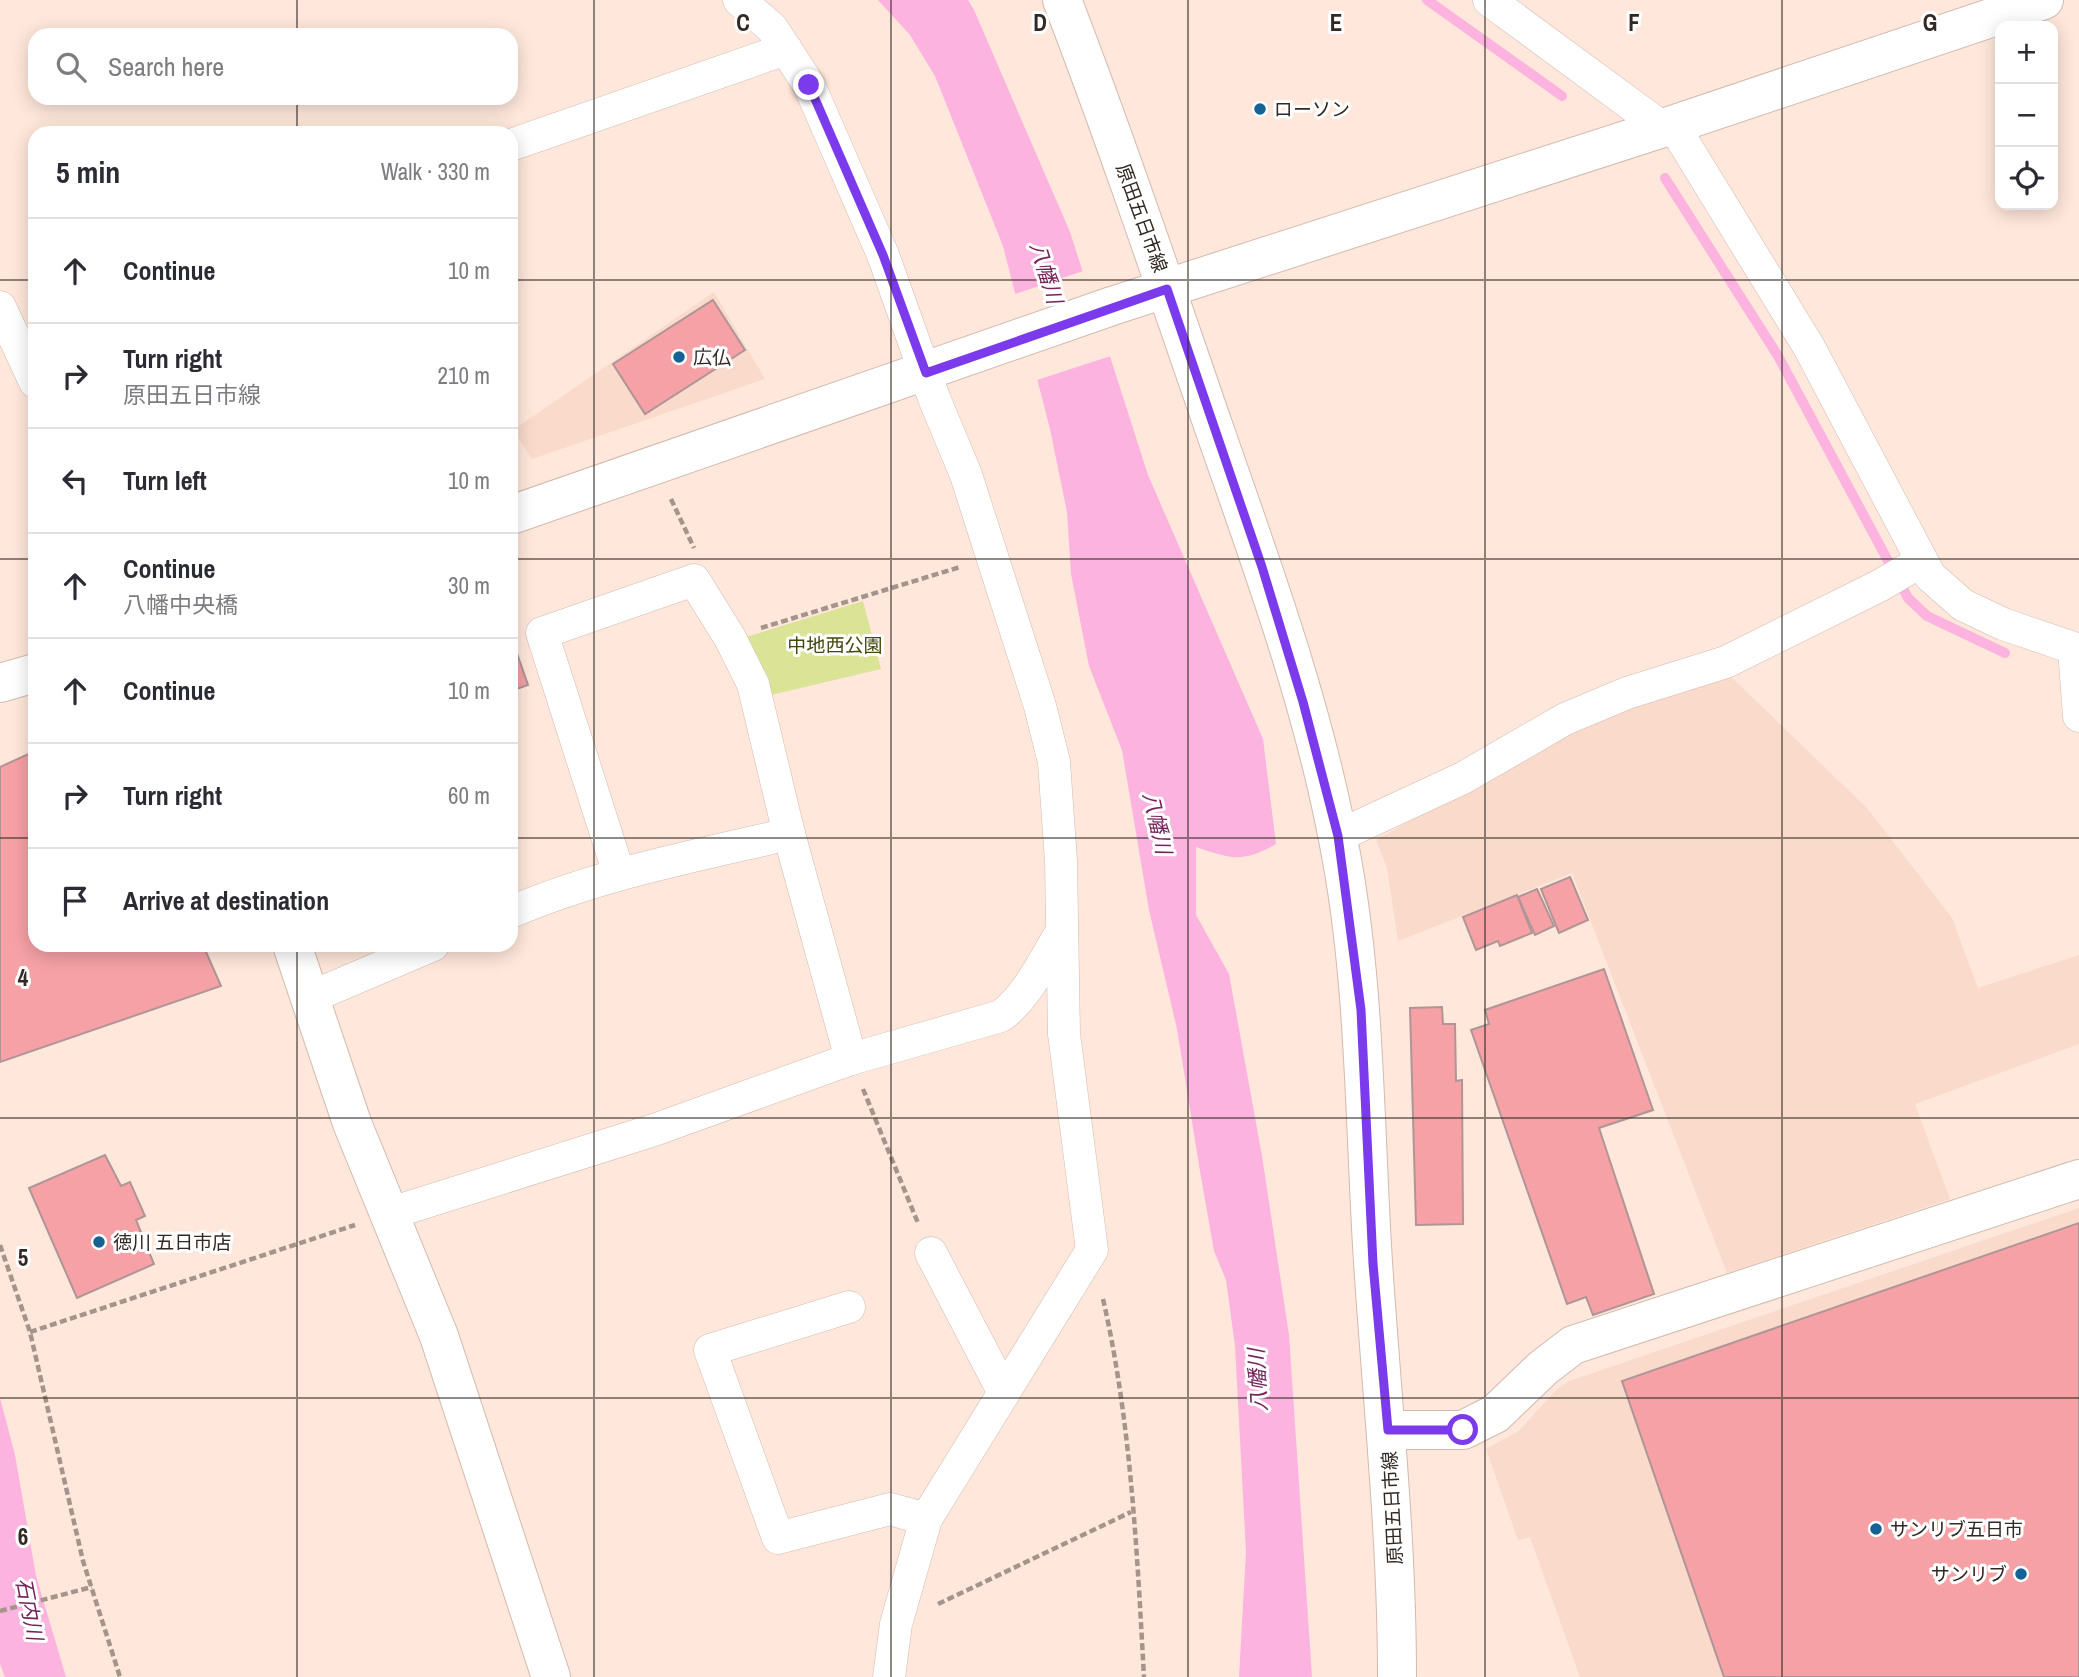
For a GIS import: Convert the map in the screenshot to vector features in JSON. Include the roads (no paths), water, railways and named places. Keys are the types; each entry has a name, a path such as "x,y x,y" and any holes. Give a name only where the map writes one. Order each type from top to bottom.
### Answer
{"street":[{"path":"738,0 772,29 809,85 883,255 966,475 1040,706 1054,762 1061,861 1064,1034 1092,1250 926,1518 896,1624 888,1677"},
{"name":"原田五日市線","path":"1062,0 1167,289 1262,567 1303,702 1338,836 1361,1010 1373,1264 1388,1430 1397,1611 1397,1677"},
{"path":"1489,0 1668,126 1809,347 1914,566 1963,605 2003,624 2077,650 2079,716"},
{"path":"518,513 926,373 1112,306 1668,126 2044,0"},
{"path":"518,143 786,49"},
{"path":"16,322 28,360"},
{"path":"1338,836 1463,778 1565,719 1626,693 1726,662 1880,586 1914,566"},
{"path":"619,874 542,633 694,580 730,638 753,684 789,834 851,1059"},
{"path":"0,683 28,675"},
{"path":"518,910 619,874 789,834"},
{"path":"391,1213 654,1130 851,1059 1001,1016 1012,1008 1028,986 1062,931"},
{"path":"295,952 352,1123 439,1336 551,1677"},
{"path":"311,997 417,952"},
{"path":"1388,1430 1463,1430 1496,1414 1543,1368 1573,1345 2079,1179"},
{"path":"931,1253 1004,1393"},
{"path":"849,1307 710,1350 778,1538 890,1508 926,1518"}],"water":[{"name":"八幡川","path":"878,0 968,0 974,10 1070,232 1148,475 1263,739 1276,844 1254,854 1237,857 1196,847 1196,915 1229,974 1262,1156 1289,1335 1312,1677 1239,1677 1246,1552 1235,1346 1226,1280 1214,1251 1177,1029 1149,910 1122,750 1089,666 1071,574 1067,512 1050,429 1003,246 935,76 910,35"},
{"name":"石内川","path":"0,1398 15,1455 36,1576 66,1677 5,1677 0,1664"}],"waterway":[{"path":"1427,0 1562,96"},
{"path":"1665,178 1778,356 1908,598 1927,616 2005,653"}],"place":[{"name":"ローソン","path":"1260,109"},
{"name":"広仏","path":"679,357"},
{"name":"徳川 五日市店","path":"99,1242"},
{"name":"サンリブ五日市","path":"1876,1529"},
{"name":"サンリブ","path":"2021,1574"}],"park label":[{"name":"中地西公園","path":"835,645"}]}
